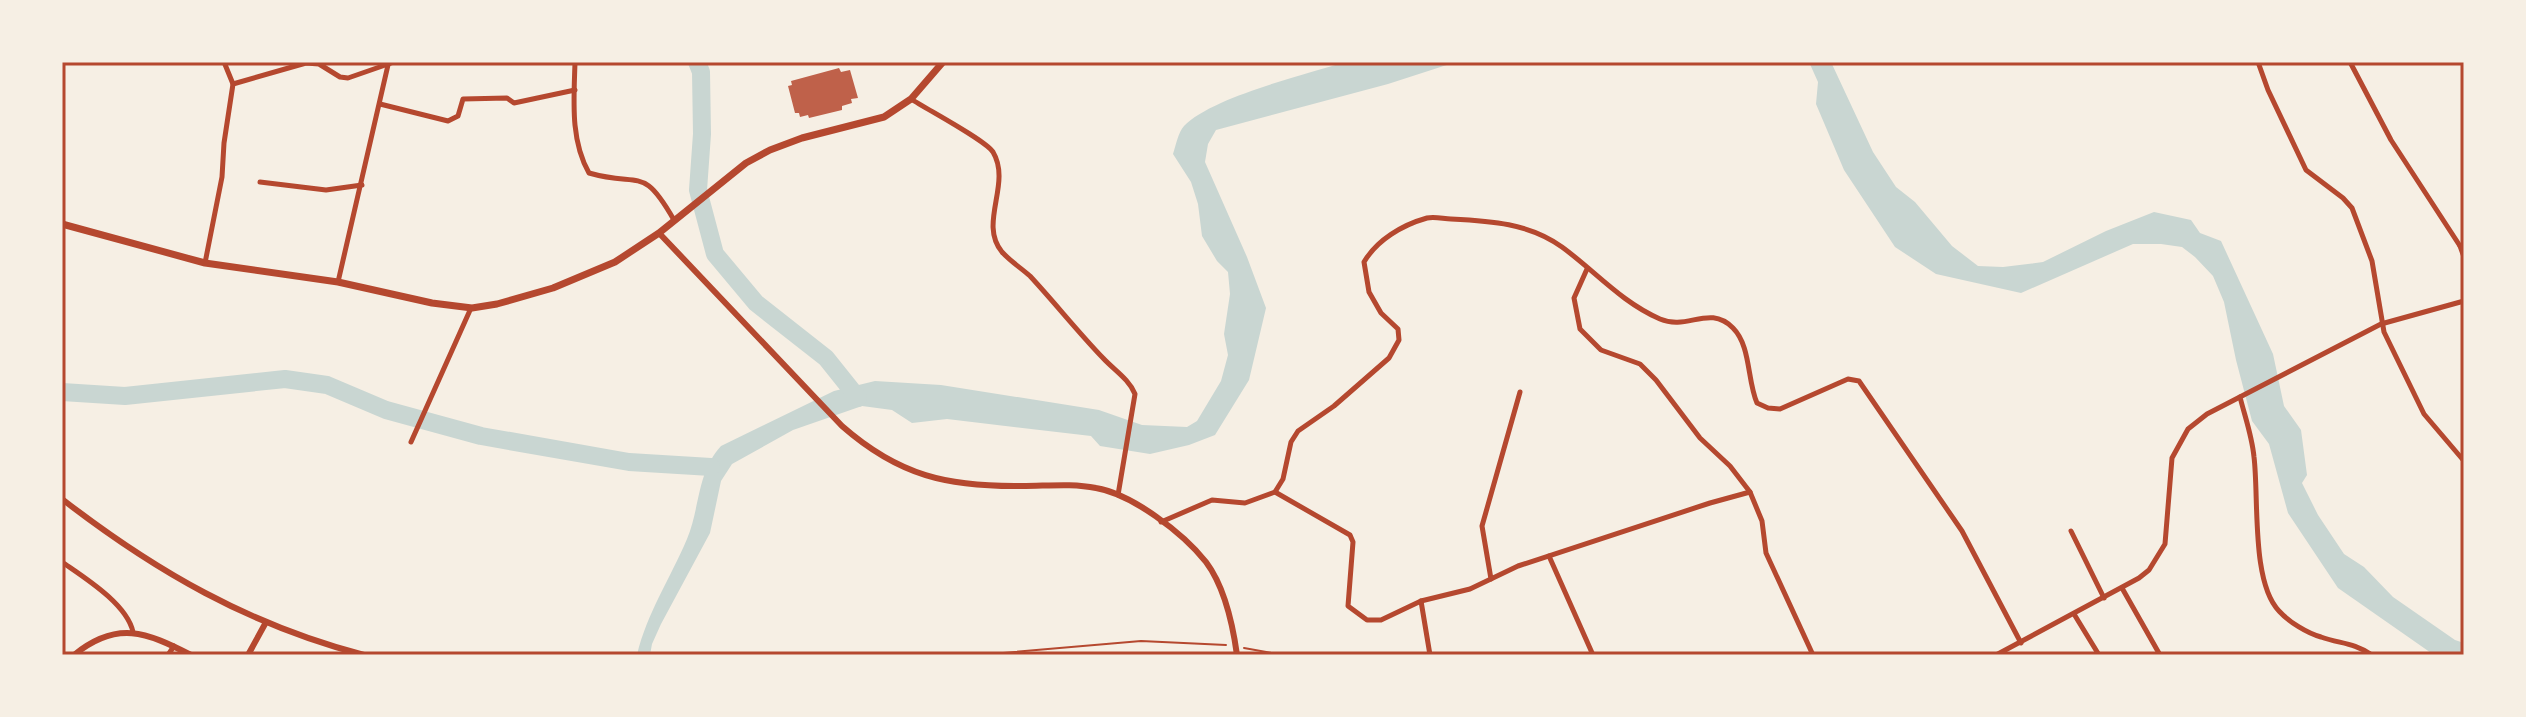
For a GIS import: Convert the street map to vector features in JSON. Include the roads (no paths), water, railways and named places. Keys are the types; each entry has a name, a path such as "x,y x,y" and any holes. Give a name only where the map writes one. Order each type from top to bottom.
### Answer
{"main road":[{"path":"62,224 205,263 338,282 432,303 472,308 522,299 615,262 659,233 746,163 780,145 884,117 911,99 943,62"}],"street":[{"path":"205,263 222,177 233,84 224,62"},
{"path":"575,62 577,140 589,173 641,180 652,186 674,220"},
{"path":"2258,62 2306,170 2352,208 2372,261 2381,324 2403,375 2424,414 2464,461"},
{"path":"2350,62 2391,140 2462,246 2464,257"},
{"path":"233,84 306,63 319,64 340,77 348,78 391,64"},
{"path":"338,282 391,64"},
{"path":"380,104 448,121 458,116 463,99 507,98 514,103 575,90"},
{"path":"911,99 983,141 993,152 999,168 1000,184 993,229 1002,252 1031,278 1131,384 1135,394 1118,495"},
{"path":"260,182 326,190 362,185"},
{"path":"1161,522 1212,500 1245,503 1275,492 1283,479 1291,442 1298,431 1334,406 1389,358 1399,340 1398,329 1381,313 1369,292 1364,262 1373,248 1394,232 1429,217 1520,226 1560,246 1626,301 1661,320 1679,325 1711,316 1722,319 1736,330 1742,341 1757,403 1780,409 1848,379 1859,381 1962,531 2021,643"},
{"path":"659,233 867,448 911,471 953,483 981,487 1074,485 1098,488 1118,495 1161,522 1185,540 1206,563 1220,593 1237,655"},
{"path":"1587,269 1574,298 1580,329 1601,350 1640,364 1700,438 1730,466 1750,492 1762,521 1766,553 1813,655"},
{"path":"1996,655 2122,588 2149,570 2165,544 2172,458 2188,429 2207,414 2381,324 2464,301"},
{"path":"411,442 472,308"},
{"path":"1491,579 1482,526 1520,392"},
{"path":"2240,397 2254,453 2261,568 2271,600 2280,612 2302,628 2319,637 2351,643 2372,655"},
{"path":"1275,492 1350,535 1353,542 1348,606 1367,620 1381,620 1421,601 1470,589 1549,556 1750,492"},
{"path":"62,499 168,574 265,624 324,645 364,655"},
{"path":"2071,531 2104,598"},
{"path":"1549,556 1593,655"},
{"path":"62,562 87,578 125,613 133,632"},
{"path":"2122,588 2160,655"},
{"path":"1421,601 1430,655"},
{"path":"2074,614 2099,655"},
{"path":"248,655 265,624"},
{"path":"74,655 100,638 122,632 150,636 191,655"},
{"path":"168,655 174,646"}],"waterway":[{"path":"697,62 701,72 702,134 698,190 715,254 756,303 826,358 858,398"},
{"path":"62,392 125,396 285,379 327,385 386,410 481,436 629,462 711,467"}]}
